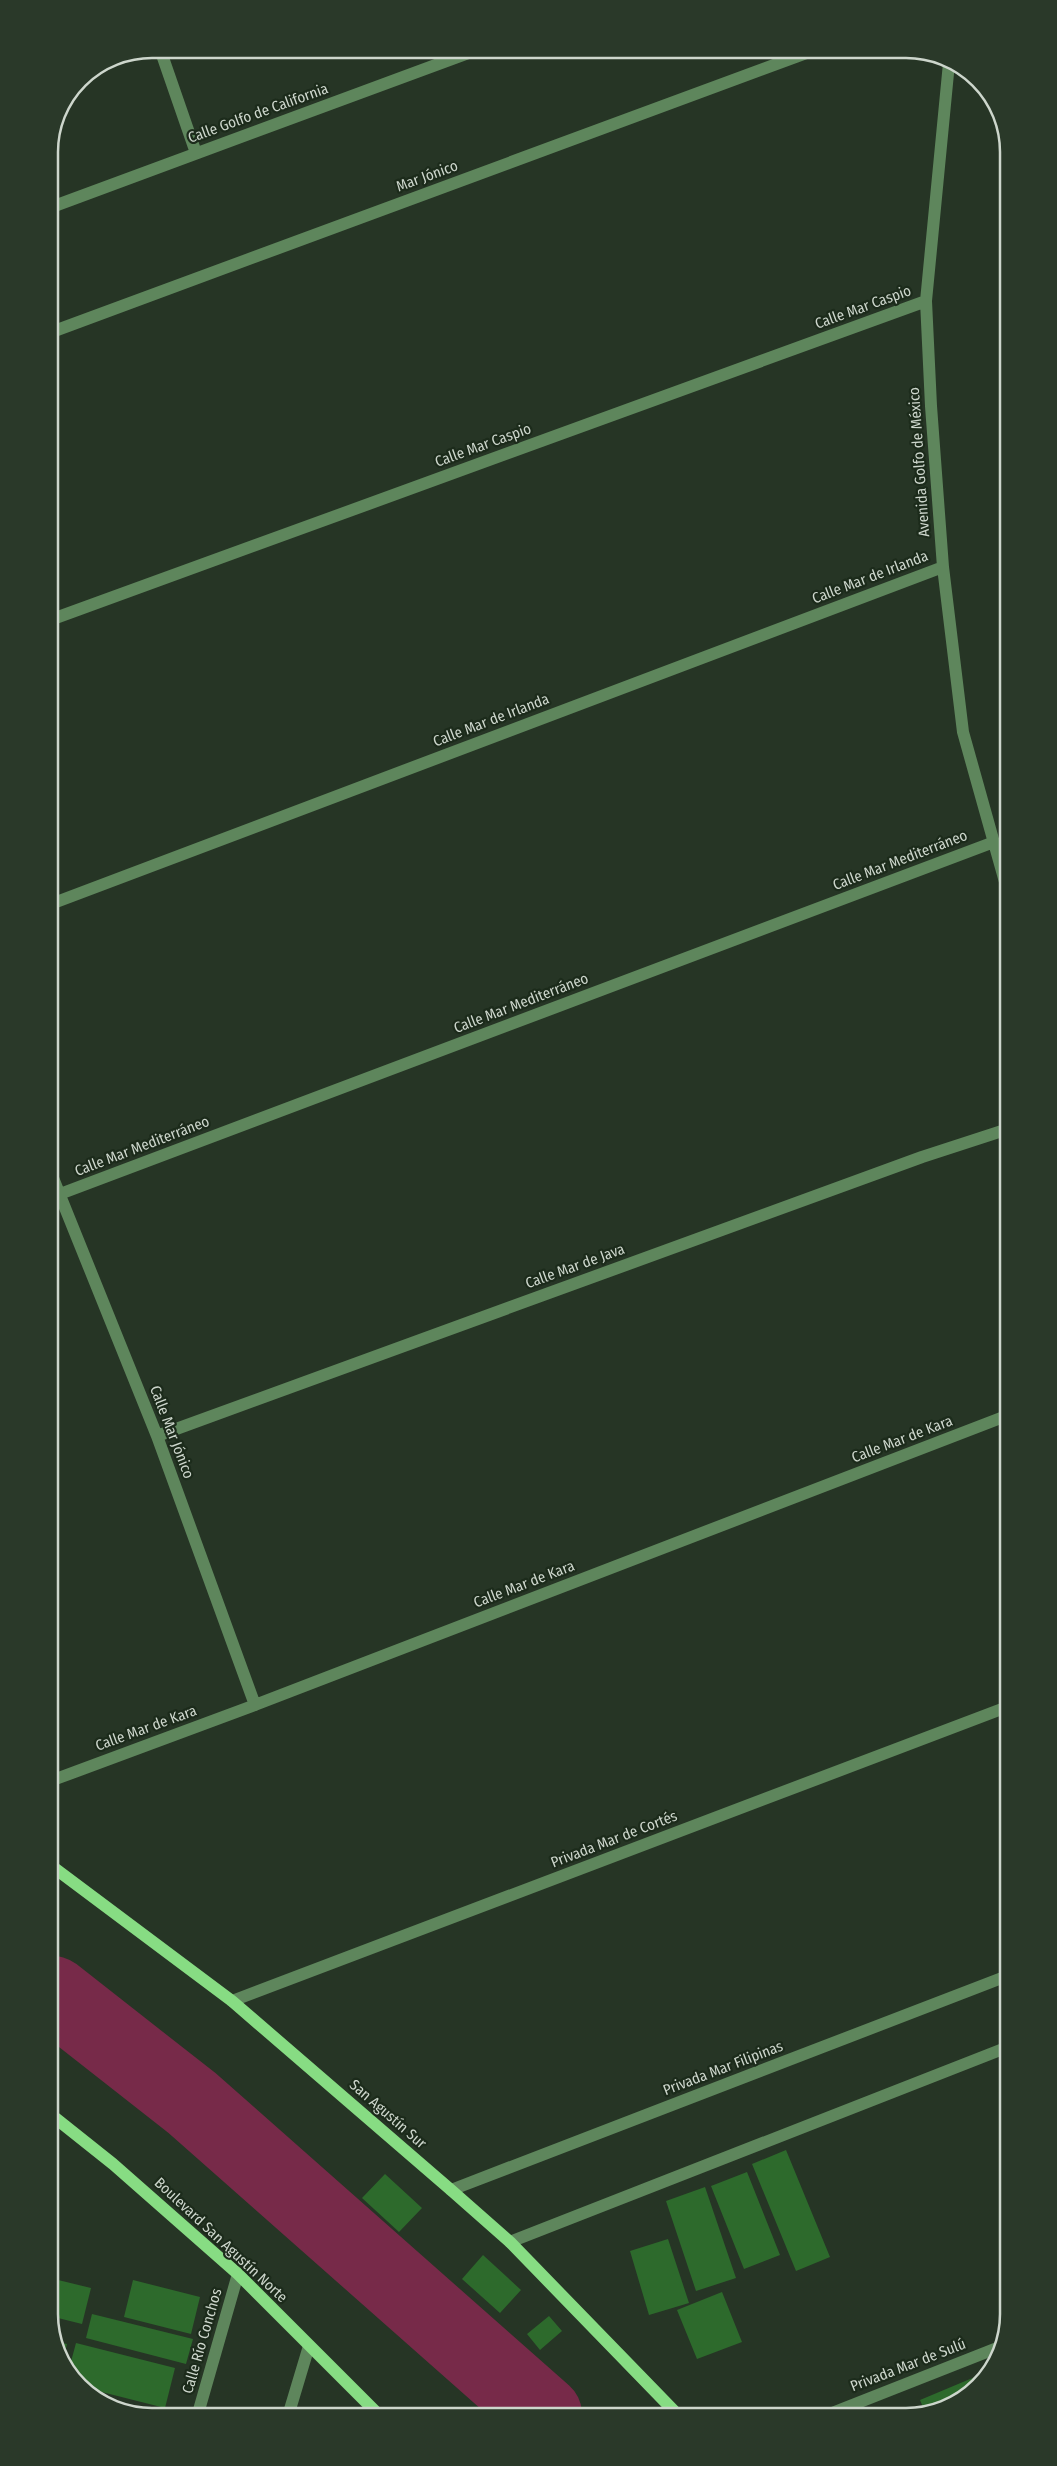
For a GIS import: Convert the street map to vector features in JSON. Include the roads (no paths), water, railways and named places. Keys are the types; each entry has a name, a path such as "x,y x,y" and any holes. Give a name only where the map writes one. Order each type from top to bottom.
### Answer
{"main road":[{"name":"San Agustín Sur","path":"58,1871 232,2000 451,2190 510,2242 671,2408"},
{"name":"Boulevard San Agustín Norte","path":"58,2120 113,2164 238,2274 371,2408"}],"street":[{"path":"163,58 196,153"},
{"name":"Calle Golfo de California","path":"58,205 455,58"},
{"name":"Mar Jónico","path":"58,330 793,58"},
{"name":"Avenida Golfo de México","path":"948,68 926,301 931,406 943,567 963,732 1000,864"},
{"name":"Calle Mar Caspio","path":"58,617 926,301"},
{"name":"Calle Mar de Irlanda","path":"58,901 943,567"},
{"name":"Calle Mar Mediterráneo","path":"60,1194 994,842"},
{"name":"Calle Mar de Java","path":"157,1436 922,1157 1000,1132"},
{"name":"Calle Mar Jónico","path":"58,1189 157,1436 255,1705"},
{"name":"Calle Mar de Kara","path":"58,1778 255,1705 1000,1418"},
{"name":"Privada Mar de Cortés","path":"232,2000 1000,1710"},
{"name":"Privada Mar Filipinas","path":"451,2190 1000,1979"},
{"path":"510,2242 1000,2050"},
{"name":"Calle Río Conchos","path":"200,2408 238,2274"},
{"path":"290,2408 309,2346"},
{"name":"Privada Mar de Sulú","path":"845,2408 993,2350"}],"waterway":[{"path":"58,1998 192,2103 537,2408"}]}
